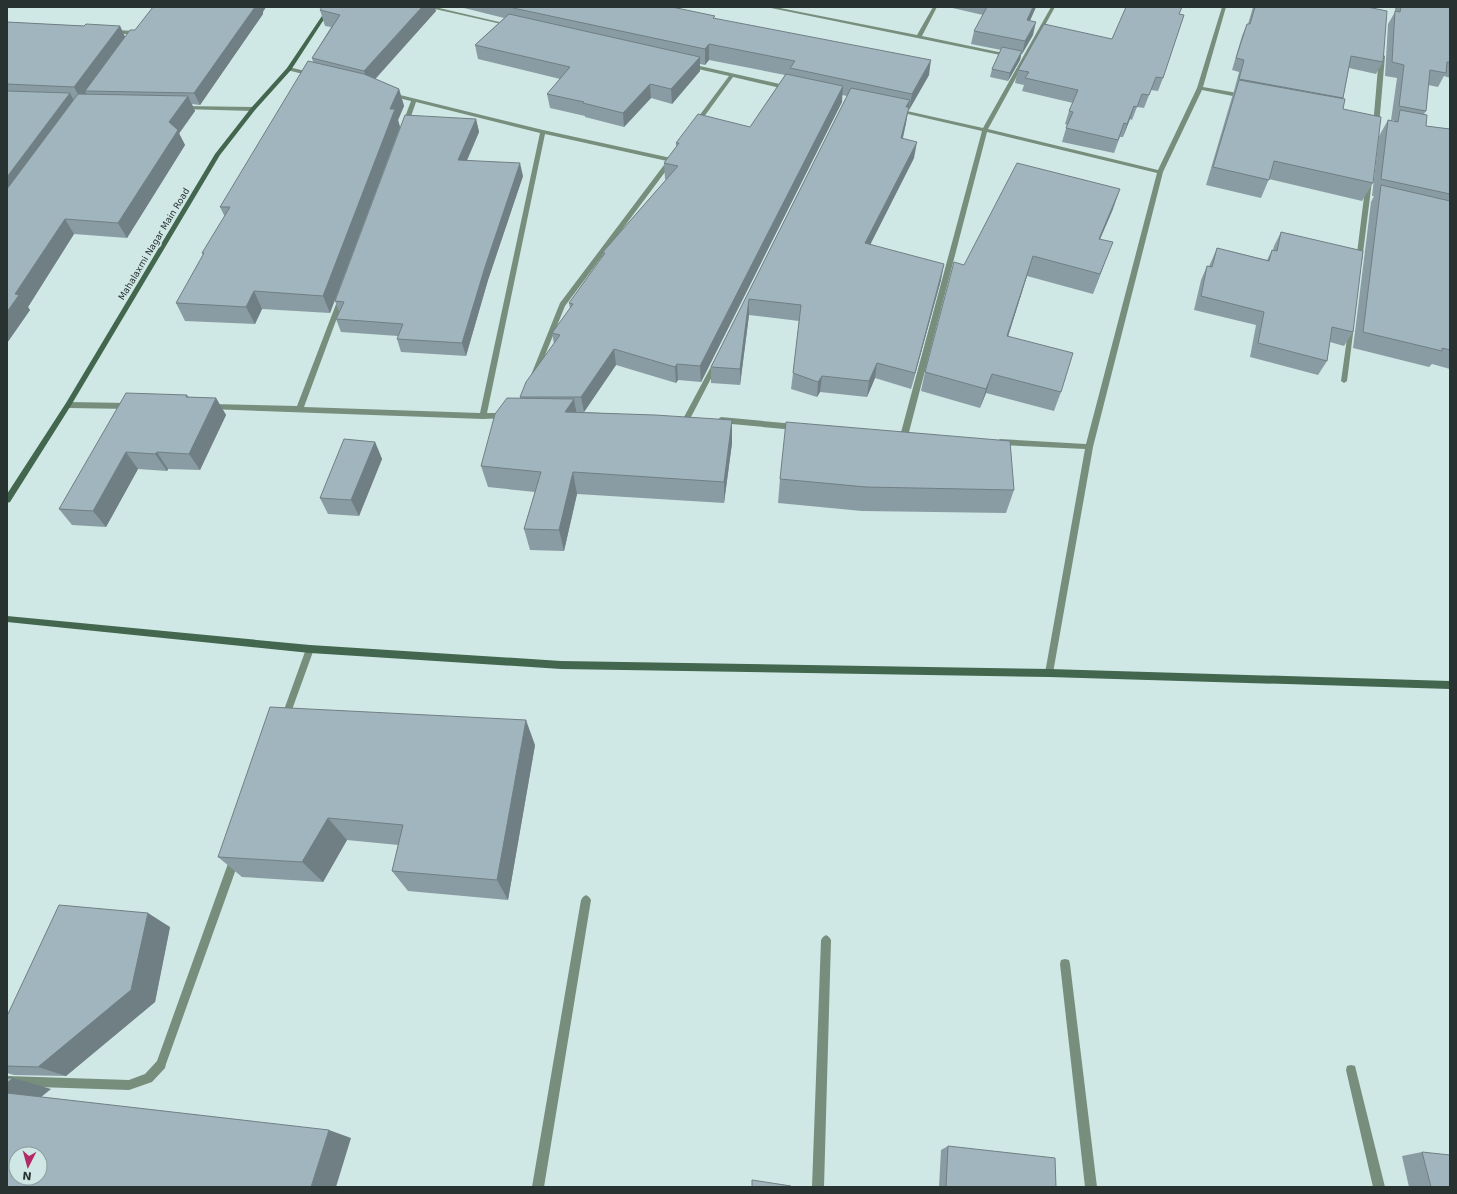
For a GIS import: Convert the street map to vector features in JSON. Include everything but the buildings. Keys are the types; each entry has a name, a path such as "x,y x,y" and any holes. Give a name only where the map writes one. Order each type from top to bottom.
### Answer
{"street":[{"name":"Mahalaxmi Nagar Main Road","path":"7,500 68,404 218,154 253,109 289,69 330,7"},
{"path":"428,7 452,9 513,26"},
{"path":"768,7 1024,58"},
{"path":"919,37 935,7"},
{"path":"904,436 985,130 1053,7"},
{"path":"1049,673 1089,447 1160,172 1200,88 1224,7"},
{"path":"133,39 142,28"},
{"path":"107,32 138,33"},
{"path":"1375,135 1382,52"},
{"path":"685,65 793,89"},
{"path":"289,69 318,76"},
{"path":"692,130 732,75"},
{"path":"1200,88 1246,97"},
{"path":"385,93 543,132 670,160"},
{"path":"404,130 414,100"},
{"path":"177,108 253,109"},
{"path":"893,110 985,130 1160,172"},
{"path":"1369,118 1384,121"},
{"path":"483,416 543,132"},
{"path":"532,379 562,305 675,154"},
{"path":"1359,266 1370,174"},
{"path":"1367,198 1375,199"},
{"path":"300,409 344,292"},
{"path":"1344,381 1352,320"},
{"path":"688,417 720,354"},
{"path":"68,404 138,406"},
{"path":"200,407 510,416"},
{"path":"680,417 696,418"},
{"path":"711,419 804,428"},
{"path":"896,436 912,437"},
{"path":"996,442 1089,447"},
{"path":"7,618 310,649 562,665 1049,673 1450,685"},
{"path":"280,730 310,649"},
{"path":"7,1081 129,1085 148,1078 161,1064 238,849"},
{"path":"538,1187 586,900"},
{"path":"818,1187 826,940"},
{"path":"1065,964 1091,1187"},
{"path":"1351,1070 1379,1187"}]}
